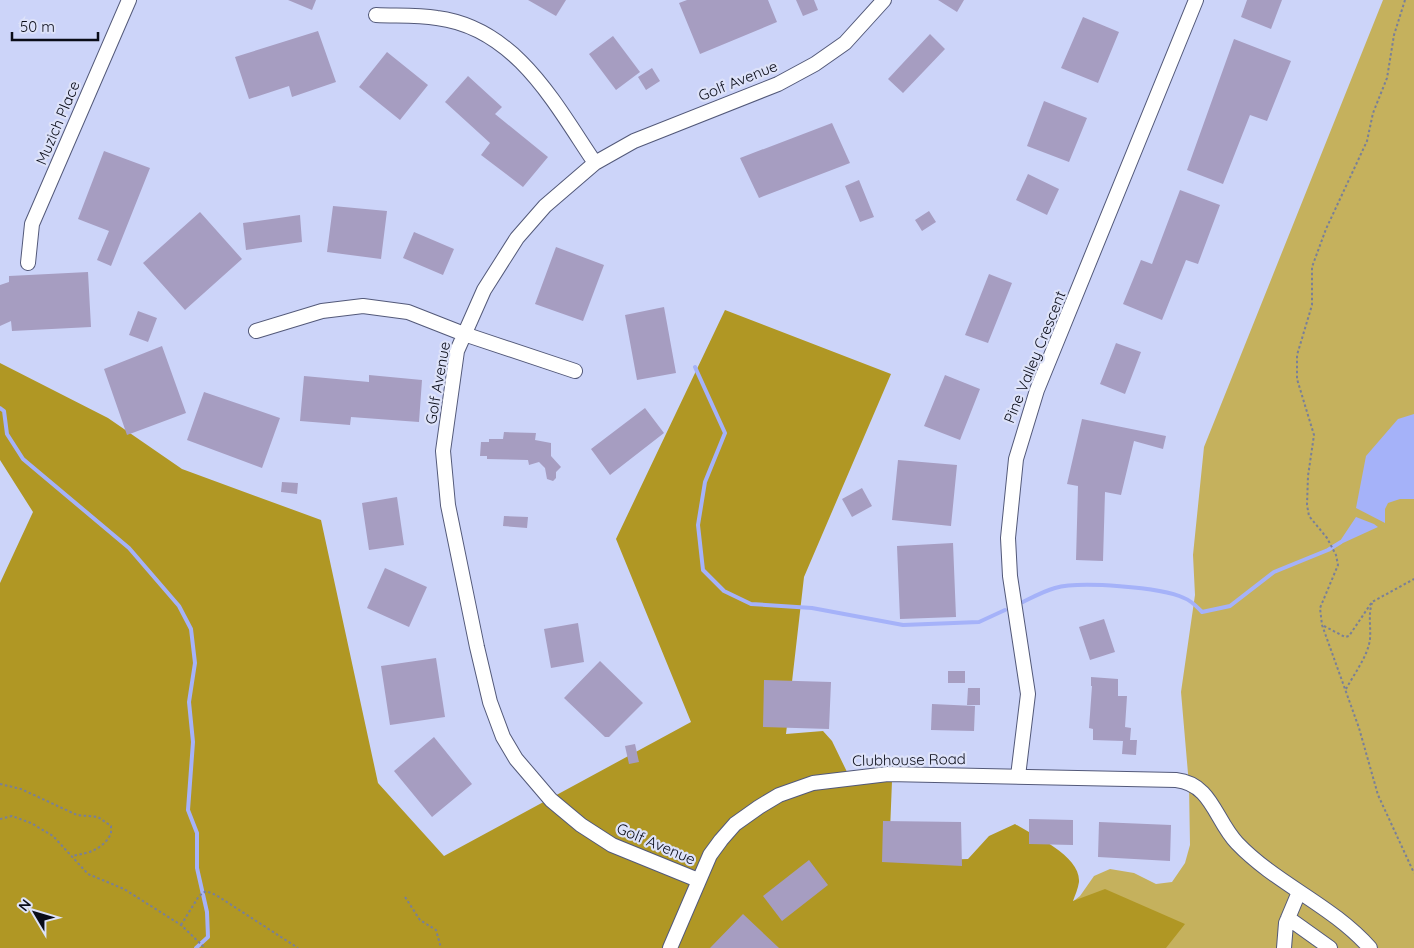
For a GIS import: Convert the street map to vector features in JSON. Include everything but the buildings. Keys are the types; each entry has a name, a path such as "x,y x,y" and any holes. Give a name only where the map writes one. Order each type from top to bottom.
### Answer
{"street":[{"name":"Muzich Place","path":"28,263 32,224 129,0"},
{"name":"Golf Avenue","path":"698,880 612,845 581,824 551,800 516,758 502,736 490,702 448,505 443,451 457,351 484,290 517,238 546,206 595,163 634,141 778,84 815,64 845,43 884,0"},
{"name":"Pine Valley Crescent","path":"1018,776 1028,694 1008,538 1016,459 1037,390 1196,0"},
{"path":"376,15 438,18 466,25 505,46 531,71 595,163"},
{"path":"256,331 322,311 363,306 408,312 464,334 575,371"},
{"name":"Clubhouse Road","path":"670,948 710,855 736,824 779,795 813,783 888,774 1176,780 1198,787 1236,842 1256,862 1355,933 1370,948"},
{"path":"1284,948 1288,918 1299,892"},
{"path":"1288,918 1324,946"}],"path":[{"path":"1404,0 1394,35 1387,78 1373,113 1367,142 1326,229 1312,267 1312,305 1297,355 1296,379 1314,435 1308,476 1307,505 1309,516 1327,539 1336,555 1338,565 1320,608 1322,625 1346,689 1378,795 1414,873"},
{"path":"1322,625 1340,634 1349,636 1372,602 1414,579"},
{"path":"1346,689 1365,654 1370,640 1369,610 1372,602"},
{"path":"0,784 21,789 77,815 98,817 111,826 111,834 100,848 88,853 71,856"},
{"path":"0,819 12,816 32,822 53,836 88,874 124,889 181,925 206,948"},
{"path":"181,925 199,896 206,891 216,895 298,948"},
{"path":"405,897 420,920 436,930 441,948"}],"shaded area":[{"path":"1383,0 1414,0 1414,948 837,948 1066,907 1080,896 1094,876 1110,869 1134,873 1156,884 1172,882 1185,863 1190,845 1189,785 1181,692 1195,595 1193,555 1204,447"},
{"path":"725,310 891,374 804,577 786,734 823,731 832,741 848,774 892,781 890,831 939,860 968,859 989,836 1015,824 1055,848 1073,864 1078,873 1079,882 1073,901 1105,889 1185,924 1166,948 0,948 0,583 33,512 0,460 0,363 108,418 182,469 321,520 378,783 444,856 691,722 616,539"}],"water":[{"path":"1414,414 1414,499 1400,499 1388,503 1385,509 1385,523 1356,508 1366,456 1398,419"},
{"path":"1356,517 1378,527 1343,543 1340,541"}],"waterway":[{"path":"695,367 725,433 705,482 698,525 703,570 724,591 751,604 812,608 903,625 979,622 1005,610"},
{"path":"0,408 4,411 7,434 23,459 129,548 179,606 191,629 195,663 189,702 193,742 188,810 197,833 197,868 207,912 208,937 196,948"},
{"path":"1023,602 1055,588 1066,586 1120,586 1173,594 1194,604 1202,612 1230,606 1274,572 1328,550 1341,542"}]}
